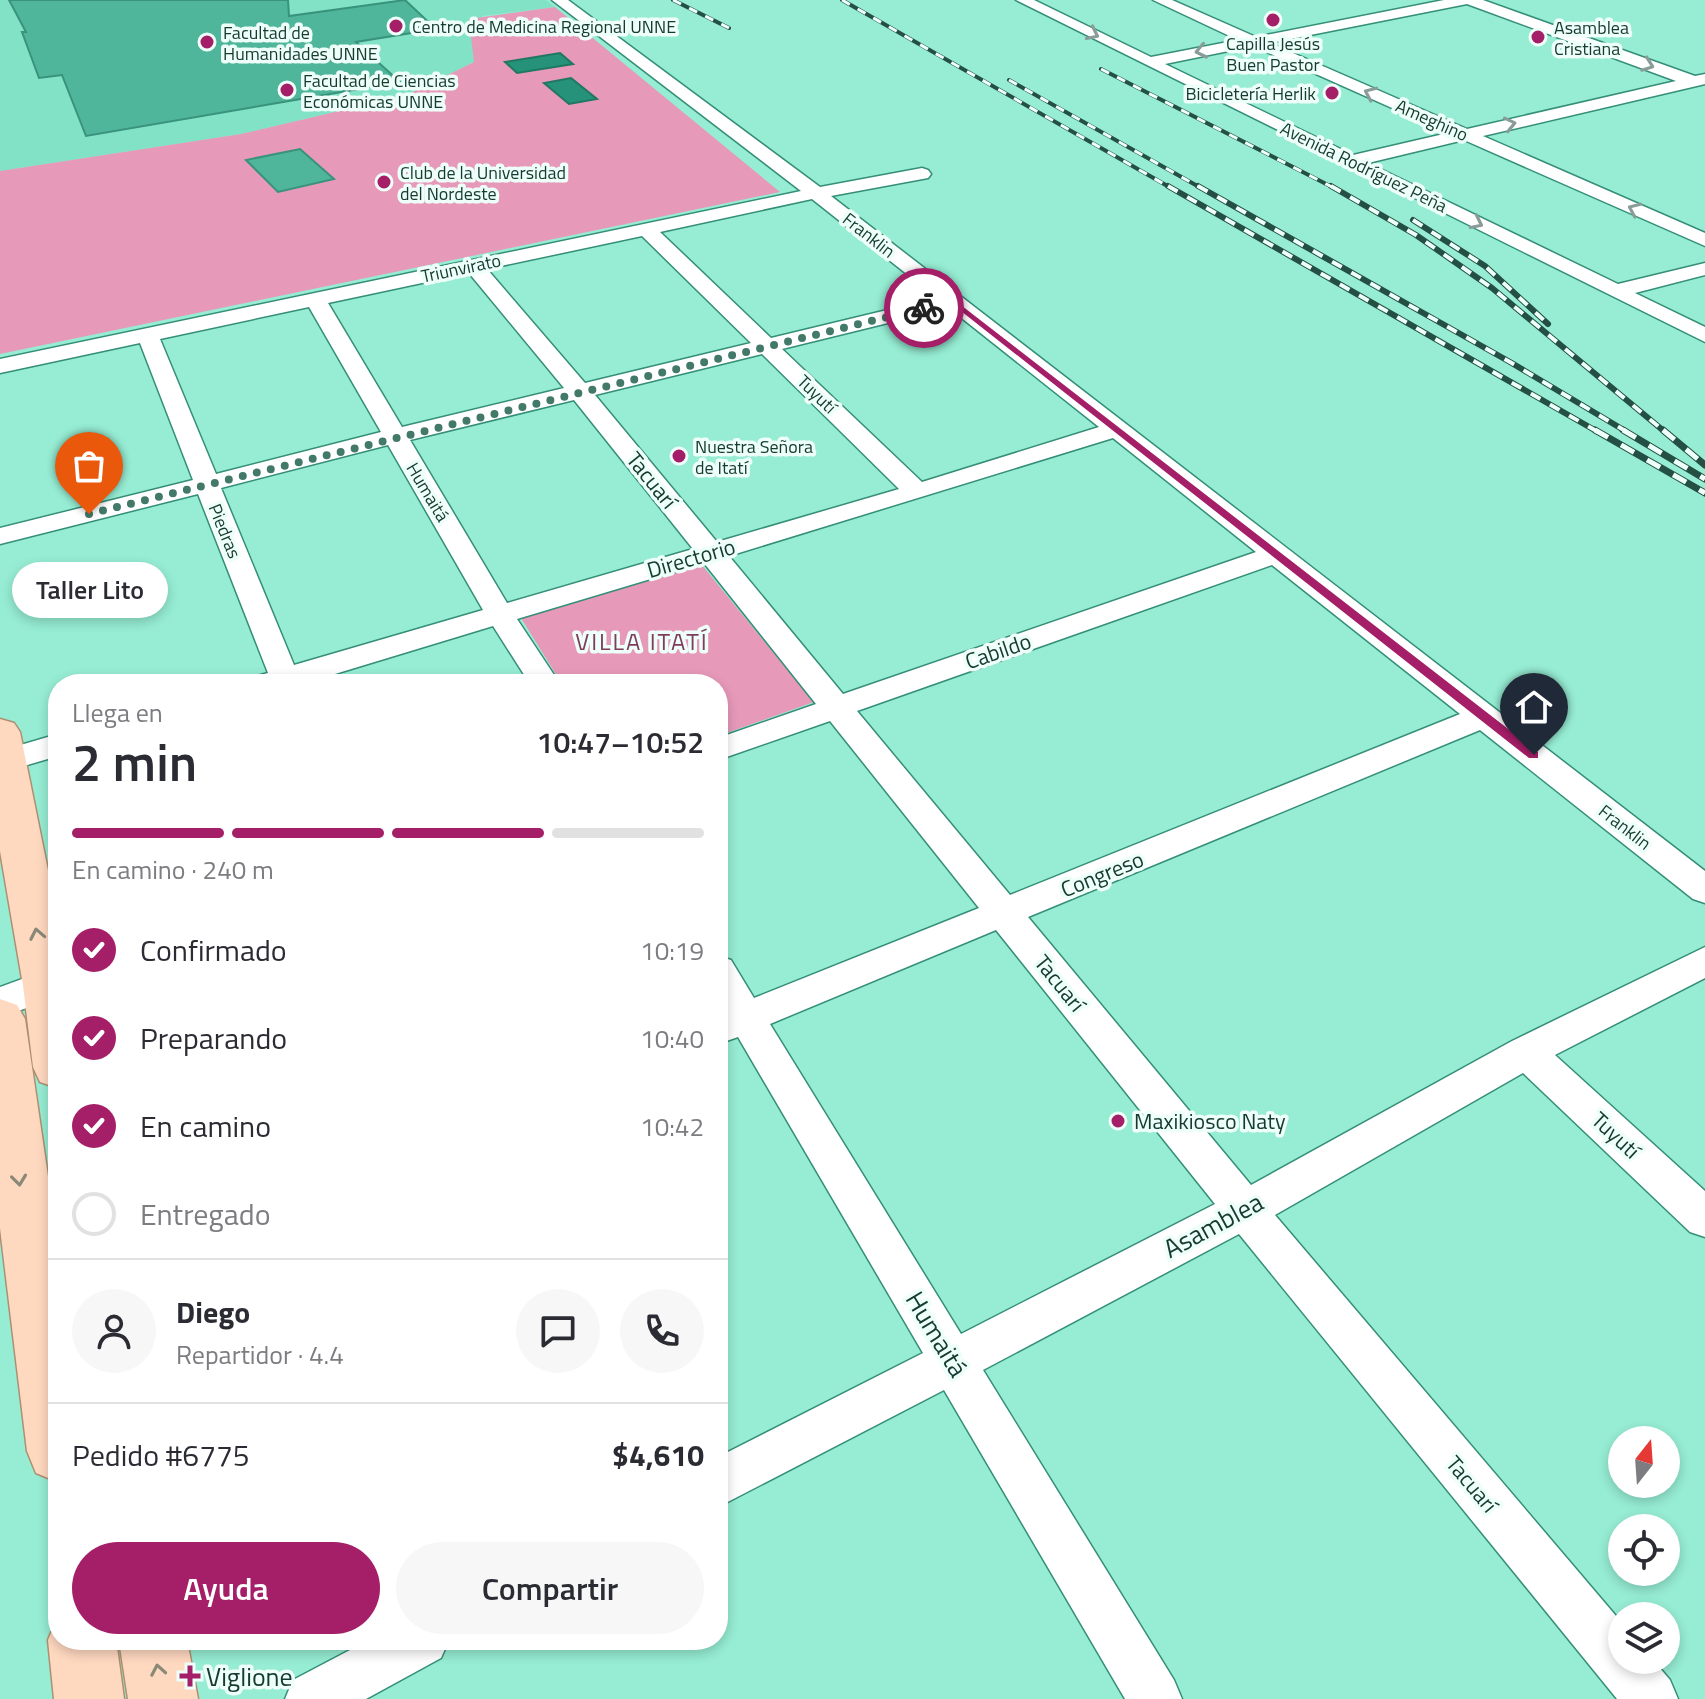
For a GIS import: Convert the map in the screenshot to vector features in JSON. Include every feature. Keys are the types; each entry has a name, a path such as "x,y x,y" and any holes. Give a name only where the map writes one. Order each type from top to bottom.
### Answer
{"main road":[{"path":"2,752 11,860 48,971"},
{"path":"0,1019 20,1190 48,1302"},
{"path":"83,1650 89,1699"},
{"path":"155,1650 163,1699"}],"street":[{"name":"Franklin","path":"559,0 816,193 1705,890"},
{"name":"Avenida Rodríguez Peña","path":"1023,0 1705,335"},
{"name":"Ameghino","path":"1160,0 1705,240"},
{"path":"1150,62 1468,0 1702,82"},
{"path":"1352,161 1702,82"},
{"name":"Triunvirato","path":"0,366 816,193 922,174"},
{"name":"Tuyutí","path":"647,230 917,492"},
{"name":"Tacuarí","path":"473,265 711,552 1245,1210 1651,1699"},
{"path":"1616,291 1705,269"},
{"name":"Humaitá","path":"314,298 499,613 539,674"},
{"path":"0,536 395,436 953,301"},
{"name":"Piedras","path":"147,333 207,484 275,674"},
{"name":"Directorio","path":"304,674 499,613 917,492 1117,429"},
{"name":"Cabildo","path":"728,745 1278,554"},
{"name":"Congreso","path":"732,1023 1485,716"},
{"path":"2,752 48,746"},
{"name":"Asamblea","path":"728,1478 952,1359 1245,1210 1526,1052 1705,961"},
{"path":"0,1003 48,985"},
{"name":"Humaitá","path":"732,1023 952,1359 1155,1699"},
{"name":"Tuyutí","path":"1526,1052 1705,1218"},
{"path":"312,1699 404,1650"}],"shaded area":[{"path":"0,0 546,0 555,7 482,16 474,62 407,95 241,134 0,171"},
{"name":"Club de la Universidad del Nordeste","path":"555,7 780,192 0,354 0,171 241,134 407,95 474,62 469,19"},
{"path":"560,53 573,64 517,73 505,62"},
{"path":"571,78 597,99 569,104 544,83"},
{"path":"701,564 814,702 728,732 728,674 556,674 521,618"}],"building":[{"path":"9,0 288,0 289,16 405,0 436,29 356,42 400,82 86,136 62,75 39,78 22,32 26,32"},
{"path":"300,149 334,179 278,192 246,160"}],"railway":[{"path":"673,0 729,28"},
{"path":"842,0 1171,188"},
{"path":"1101,69 1334,188"},
{"path":"1009,80 1201,188"},
{"path":"1168,186 1598,432"},
{"path":"1198,186 1510,362 1627,432"},
{"path":"1331,186 1416,235 1492,288 1665,432"},
{"path":"1413,220 1485,266 1548,324"},
{"path":"1595,430 1705,493"},
{"path":"1623,430 1705,479"},
{"path":"1663,430 1705,465"}],"way so far":[{"path":"89,514 395,436 924,308"}],"place":[{"name":"Capilla Jesús Buen Pastor","path":"1273,20"},
{"name":"Centro de Medicina Regional UNNE","path":"396,26"},
{"name":"Asamblea Cristiana","path":"1538,37"},
{"name":"Facultad de Humanidades UNNE","path":"207,42"},
{"name":"Facultad de Ciencias Económicas UNNE","path":"287,90"},
{"name":"Bicicletería Herlik","path":"1332,93"},
{"name":"Club de la Universidad del Nordeste","path":"384,182"},
{"name":"Nuestra Señora de Itatí","path":"679,456"},
{"name":"Taller Lito","path":"89,514"},
{"name":"Maxikiosco Naty","path":"1118,1121"},
{"name":"Viglione","path":"190,1676"}],"district":[{"name":"VILLA ITATÍ","path":"642,641"}],"route":[{"path":"924,308 953,301 1534,755"}]}
